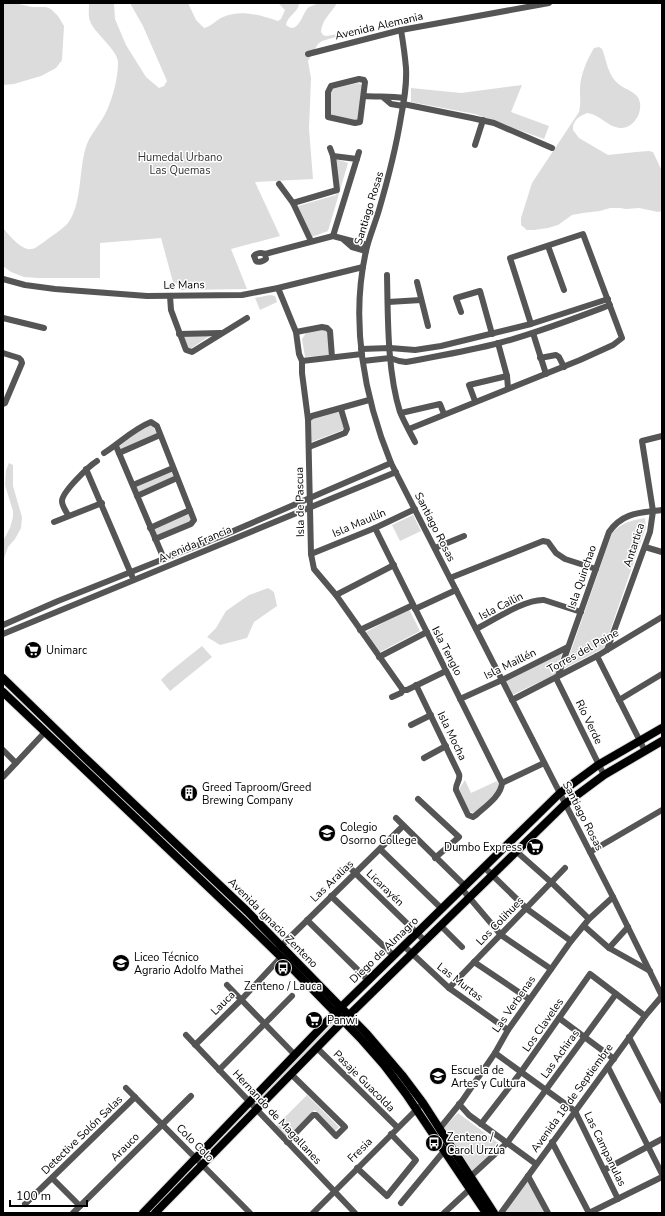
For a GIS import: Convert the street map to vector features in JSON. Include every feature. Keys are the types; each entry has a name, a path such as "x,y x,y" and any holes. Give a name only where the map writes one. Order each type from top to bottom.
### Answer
{"main road":[{"name":"Avenida Ignacio Zenteno","path":"3,678 182,856 241,917 279,951 339,1010 384,1065 417,1109 486,1213"},
{"name":"Avenida Ignacio Zenteno","path":"3,692 62,749 182,856 247,911 279,951 339,1010"},
{"name":"Diego de Almagro","path":"148,1211 196,1158 339,1010 560,793 598,765 662,728"},
{"name":"Diego de Almagro","path":"156,1213 346,1018 566,804 604,775 662,741"},
{"path":"62,749 70,744"},
{"path":"241,917 247,911"},
{"name":"Avenida Ignacio Zenteno","path":"346,1018 391,1061 423,1103 494,1213"},
{"path":"212,1142 219,1148"}],"street":[{"name":"Avenida Alemania","path":"308,54 401,30 549,3"},
{"name":"Santiago Rosas","path":"401,30 406,68 404,103 394,155 367,248 363,267 360,312 361,352 369,400 391,463 566,804 662,996"},
{"path":"362,79 366,82 364,96 360,122 355,124 328,117 328,92 331,86 362,79"},
{"path":"364,96 384,98 391,104 404,103 494,123 552,148"},
{"path":"475,146 483,120"},
{"path":"293,203 337,190 333,156 330,148"},
{"path":"333,236 359,152"},
{"path":"333,156 357,159"},
{"path":"278,184 293,203 311,242"},
{"path":"409,429 475,401 564,367 613,344 622,338 583,234 510,258 530,324"},
{"path":"265,254 333,236 343,239 352,247 367,248"},
{"path":"548,246 564,290"},
{"name":"Le Mans","path":"3,279 25,285 55,290 147,296 242,295 278,288 363,267"},
{"path":"388,275 388,324 393,383 400,413 415,442"},
{"path":"418,282 428,326"},
{"name":"Isla de Pascua","path":"278,288 296,332 302,361 302,373 308,419 311,554 314,569 336,596 403,690"},
{"path":"461,312 456,298 480,290 492,334"},
{"path":"170,296 171,310 179,334 186,350 192,352 247,318"},
{"path":"388,302 421,300"},
{"path":"302,361 390,348 415,350 440,346 492,334 609,302"},
{"path":"363,361 390,358 406,362 452,354 498,343 553,327 609,302"},
{"path":"3,318 44,328"},
{"path":"296,332 322,327 328,328 330,331 332,357"},
{"path":"179,334 221,333"},
{"path":"533,333 546,374"},
{"path":"498,343 507,376 508,388"},
{"path":"3,354 19,358 22,363 5,403 3,404"},
{"path":"540,358 556,355 559,357 564,367"},
{"path":"475,401 469,385 507,376"},
{"path":"308,419 312,416 369,400"},
{"path":"400,413 440,404 444,414"},
{"path":"309,447 345,433 347,429 341,409"},
{"path":"104,453 116,446 140,427 151,422 157,426 194,520 193,522 155,539"},
{"path":"119,453 160,435"},
{"name":"Antartica","path":"607,650 650,532 653,511 642,441 662,436"},
{"path":"116,446 164,559"},
{"path":"68,516 62,503 62,499 86,469 96,460"},
{"name":"Avenida Francia","path":"3,634 134,581 177,562 270,516 391,463"},
{"path":"133,485 173,468"},
{"path":"86,469 102,503 134,581"},
{"name":"Avenida Francia","path":"3,625 89,588 173,555 272,522 396,472"},
{"path":"137,496 177,478"},
{"path":"54,522 102,503"},
{"name":"Isla Maullín","path":"311,554 375,528 415,509"},
{"path":"150,528 190,510"},
{"name":"Isla Quinchao","path":"557,677 596,569 606,536 616,523 629,515 662,510"},
{"path":"270,516 272,522"},
{"name":"Isla Tenglo","path":"375,528 502,783"},
{"path":"435,548 464,536"},
{"path":"450,578 543,541 548,542 556,553 565,559 596,569"},
{"path":"645,547 662,552"},
{"path":"173,555 177,562"},
{"path":"336,596 394,566"},
{"path":"360,630 456,590"},
{"name":"Isla Cailin","path":"476,629 522,605 538,600 544,600 581,612"},
{"name":"Torres del Paine","path":"512,700 597,656 662,617"},
{"path":"379,657 426,632"},
{"name":"Isla Maillén","path":"460,699 568,647"},
{"path":"597,656 645,751"},
{"path":"392,697 401,693 403,690 406,690 446,671"},
{"path":"619,700 662,674"},
{"name":"Río Verde","path":"557,677 604,775"},
{"name":"Isla Mocha","path":"416,685 460,776 456,790 466,811 471,817 476,815 498,794 502,783"},
{"path":"412,725 431,715"},
{"path":"3,777 45,732"},
{"path":"424,758 446,746"},
{"path":"3,750 16,763"},
{"path":"502,783 544,763"},
{"path":"418,798 459,837 435,858"},
{"path":"590,852 662,810"},
{"path":"396,818 463,888 469,898 501,935 551,969"},
{"name":"Las Aralias","path":"279,951 307,920 403,826"},
{"path":"380,849 442,909"},
{"path":"517,852 589,919"},
{"name":"Licarayén","path":"348,866 425,941"},
{"path":"484,867 527,909 571,941"},
{"name":"Los Colihues","path":"449,988 565,868"},
{"path":"331,896 394,956"},
{"name":"Las Verbenas","path":"440,1128 459,1104 529,999 571,941 589,919 613,897"},
{"path":"307,920 369,981"},
{"path":"440,926 462,947"},
{"path":"584,926 609,948 650,971"},
{"path":"609,948 628,927"},
{"name":"Las Murtas","path":"404,946 449,988 508,1030"},
{"name":"Lauca","path":"195,1045 242,999 279,951"},
{"path":"474,962 529,999"},
{"name":"Los Claveles","path":"481,1124 521,1072 590,974 616,994"},
{"path":"227,985 295,1055"},
{"path":"616,994 645,1016"},
{"name":"Las Achiras","path":"470,1176 507,1143 616,994"},
{"path":"219,1070 292,996"},
{"name":"Avenida 18 de Septiembre","path":"501,1213 629,1037 662,996"},
{"path":"559,1018 614,1059"},
{"name":"Hernando de Magallanes","path":"186,1035 355,1213"},
{"path":"629,1037 662,1101"},
{"name":"Pasaje Guacolda","path":"317,1048 397,1128"},
{"name":"Las Campanulas","path":"494,1053 576,1111 618,1199"},
{"path":"552,1142 589,1213 662,1175 608,1067"},
{"path":"287,1142 313,1115 316,1115 336,1136 345,1127 291,1074"},
{"name":"Colo Colo","path":"126,1088 250,1213"},
{"name":"Arauco","path":"73,1213 191,1096"},
{"name":"Detective Solón Salas","path":"25,1204 135,1097"},
{"name":"Fresia","path":"313,1213 423,1103"},
{"path":"459,1104 469,1115 536,1164"},
{"path":"357,1168 387,1196 416,1160 391,1134"},
{"path":"604,1170 662,1139"},
{"path":"401,1203 444,1151"},
{"path":"528,1176 548,1213"},
{"path":"52,1178 80,1206"},
{"path":"444,1213 470,1189"}],"green space":[{"path":"3,3 14,3 32,7 46,7 51,9 58,16 64,26 62,60 56,68 41,76 14,84 3,85"},
{"name":"Humedal Urbano Las Quemas","path":"89,3 114,3 115,19 126,45 146,77 159,88 164,86 167,81 143,26 130,3 188,3 196,20 204,28 223,17 237,13 257,15 278,21 281,19 285,10 278,3 299,3 297,9 288,19 286,25 290,28 294,28 312,5 337,3 323,24 321,32 323,35 326,36 372,29 372,31 339,36 322,41 318,44 308,61 311,78 309,129 313,179 255,182 280,236 231,249 247,289 179,290 177,284 173,282 161,238 100,243 100,278 24,277 11,272 3,266 3,228 20,245 27,249 33,249 68,223 76,206 82,164 87,144 105,114 115,87 118,63 117,58 115,53 92,26 89,17"},
{"path":"599,47 602,49 611,75 622,86 637,96 640,112 638,117 630,125 620,128 587,113 577,119 573,130 579,138 608,155 649,151 653,152 662,171 662,211 658,212 639,208 610,208 572,215 558,225 548,228 527,230 521,225 521,218 532,183 579,112 580,84 586,63 594,48"},
{"path":"358,83 362,86 360,117 356,121 332,117 330,114 330,92 332,89"},
{"path":"522,85 511,112 549,126 544,139 475,114 411,102 411,88 461,93"},
{"path":"333,158 348,163 328,231 312,237 298,206 336,195 339,189"},
{"path":"270,295 275,296 277,302 260,310 255,298"},
{"path":"318,329 326,330 329,333 330,353 328,355 305,357 302,339 306,333"},
{"path":"181,335 211,335 190,349 186,348"},
{"path":"340,411 345,427 343,430 311,442 311,421 313,417"},
{"path":"150,425 157,434 120,450 120,446 141,429"},
{"path":"9,463 13,465 13,486 22,517 21,528 15,539 8,547 3,561 3,541 10,528 13,517 13,511 5,485 6,470"},
{"path":"171,471 174,478 139,493 136,486"},
{"path":"189,514 192,521 157,536 154,529"},
{"path":"413,515 421,531 400,541 392,525"},
{"path":"645,518 646,527 604,648 565,668 612,533 627,522"},
{"path":"268,588 274,592 277,606 254,622 247,638 220,645 207,637 216,628 226,611 249,595"},
{"path":"409,609 420,631 380,652 366,632"},
{"path":"202,646 212,657 170,691 161,680"},
{"path":"562,652 556,674 510,696 503,681"},
{"path":"465,780 471,793 497,781 499,786 497,792 475,813 467,807 459,789"},
{"path":"332,1024 334,1026 258,1105 254,1102"},
{"path":"307,1095 339,1127 335,1131 315,1110 287,1138 275,1127"},
{"path":"249,1108 252,1111 207,1159 203,1155"},
{"path":"458,1113 501,1145 472,1172 444,1127"},
{"path":"528,1181 546,1213 504,1213"}],"place":[{"name":"Unimarc","path":"33,650"},
{"name":"Greed Taproom/Greed Brewing Company","path":"189,793"},
{"name":"Colegio Osorno College","path":"327,833"},
{"name":"Dumbo Express","path":"535,847"},
{"name":"Liceo Técnico Agrario Adolfo Mathei","path":"121,963"},
{"name":"Zenteno / Lauca","path":"283,968"},
{"name":"Panwi","path":"314,1020"},
{"name":"Escuela de Artes y Cultura","path":"438,1076"},
{"name":"Zenteno / Carol Urzúa","path":"434,1143"}]}
